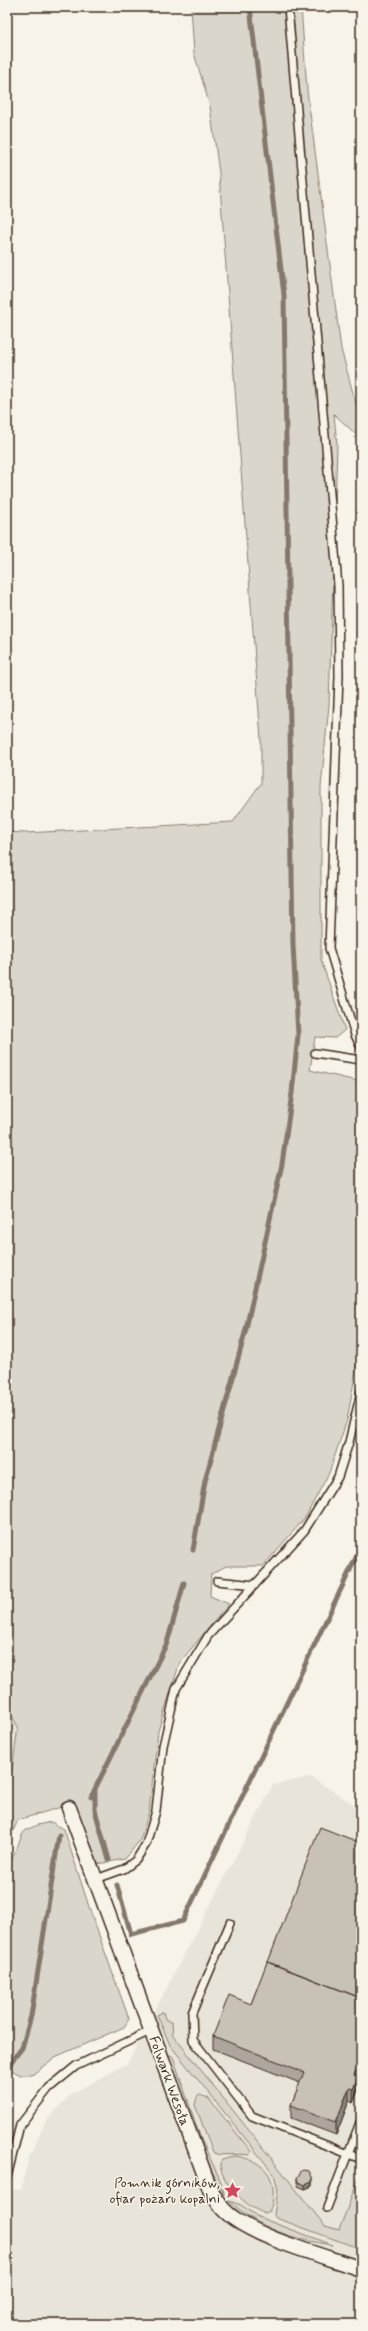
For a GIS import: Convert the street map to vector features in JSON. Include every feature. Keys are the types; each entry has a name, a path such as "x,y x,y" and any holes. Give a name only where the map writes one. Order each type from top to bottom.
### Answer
{"street":[{"name":"Folwark Wesoła","path":"69,1808 203,2175 211,2192 223,2209 239,2222 257,2232 361,2269"}],"lane":[{"path":"288,7 338,593 339,676 329,948 355,1035 361,1047"},
{"path":"315,1053 361,1060"},
{"path":"96,1879 124,1869 136,1860 146,1844 156,1811 163,1746 176,1688 208,1636 304,1531 338,1477 349,1442 361,1392"},
{"path":"216,1581 255,1585"},
{"path":"230,1923 192,2013 193,2040 252,2116 361,2159"},
{"path":"7,2176 20,2125 49,2088 76,2066 150,2031"},
{"path":"327,2208 361,2120"}],"shaded area":[{"path":"191,7 301,7 307,90 341,349 356,404 361,409 361,439 334,414 337,445 329,705 321,787 321,960 345,1030 335,1038 315,1037 310,1070 361,1082 361,1342 347,1420 329,1473 305,1518 263,1566 226,1566 211,1574 210,1596 229,1604 180,1662 158,1731 149,1812 140,1840 125,1859 98,1864 75,1803 18,1820 7,1844 7,1782 12,1770 18,1727 7,1707 7,832 25,833 233,822 261,783 261,739 219,173 210,106 194,53"},
{"path":"7,1707 18,1727 12,1770 7,1782"},
{"path":"311,1777 361,1809 361,2324 7,2324 7,2189 21,2190 29,2157 46,2121 71,2094 127,2064 273,1785"},
{"path":"51,1822 64,1829 91,1913 129,2019 124,2027 55,2057 32,2075 21,2075 7,2068 7,1870 24,1831 37,1825"},
{"path":"163,2012 165,2019 172,2023 173,2035 325,2226 339,2230 361,2172 361,2249 276,2218 274,2215 278,2190 274,2174 170,2045 157,2015"},
{"path":"165,2052 173,2057 201,2139 222,2184 224,2194 200,2149"},
{"path":"200,2095 208,2098 251,2151 249,2155 219,2154 213,2152 195,2105 197,2097"},
{"path":"235,2156 257,2163 268,2173 273,2187 273,2201 269,2211 264,2213 250,2206 229,2186 224,2178 220,2163 222,2160"},
{"path":"229,2201 241,2205 258,2217 333,2245 304,2240 277,2231 252,2219"}],"building":[{"path":"320,1827 361,1843 361,1998 268,1962"},
{"path":"267,1962 361,1998 361,2058 354,2075 358,2077 353,2089 349,2088 336,2122 291,2105 304,2072 213,2036 229,1995 251,2004"},
{"path":"301,2171 309,2171 312,2177 312,2182 305,2185 298,2182 297,2178"}],"waterway":[{"path":"193,1550 205,1481 246,1329 282,1164 298,1035 293,945 284,295 250,7"},
{"path":"117,1885 131,1934 183,1921 361,1547"},
{"path":"91,1797 167,1643 184,1583"},
{"path":"95,1791 95,1810 109,1860"},
{"path":"7,2067 22,2048 31,2016 59,1835"}],"place":[{"name":"Pomnik górników, ofiar pożaru kopalni","path":"233,2191"}]}
